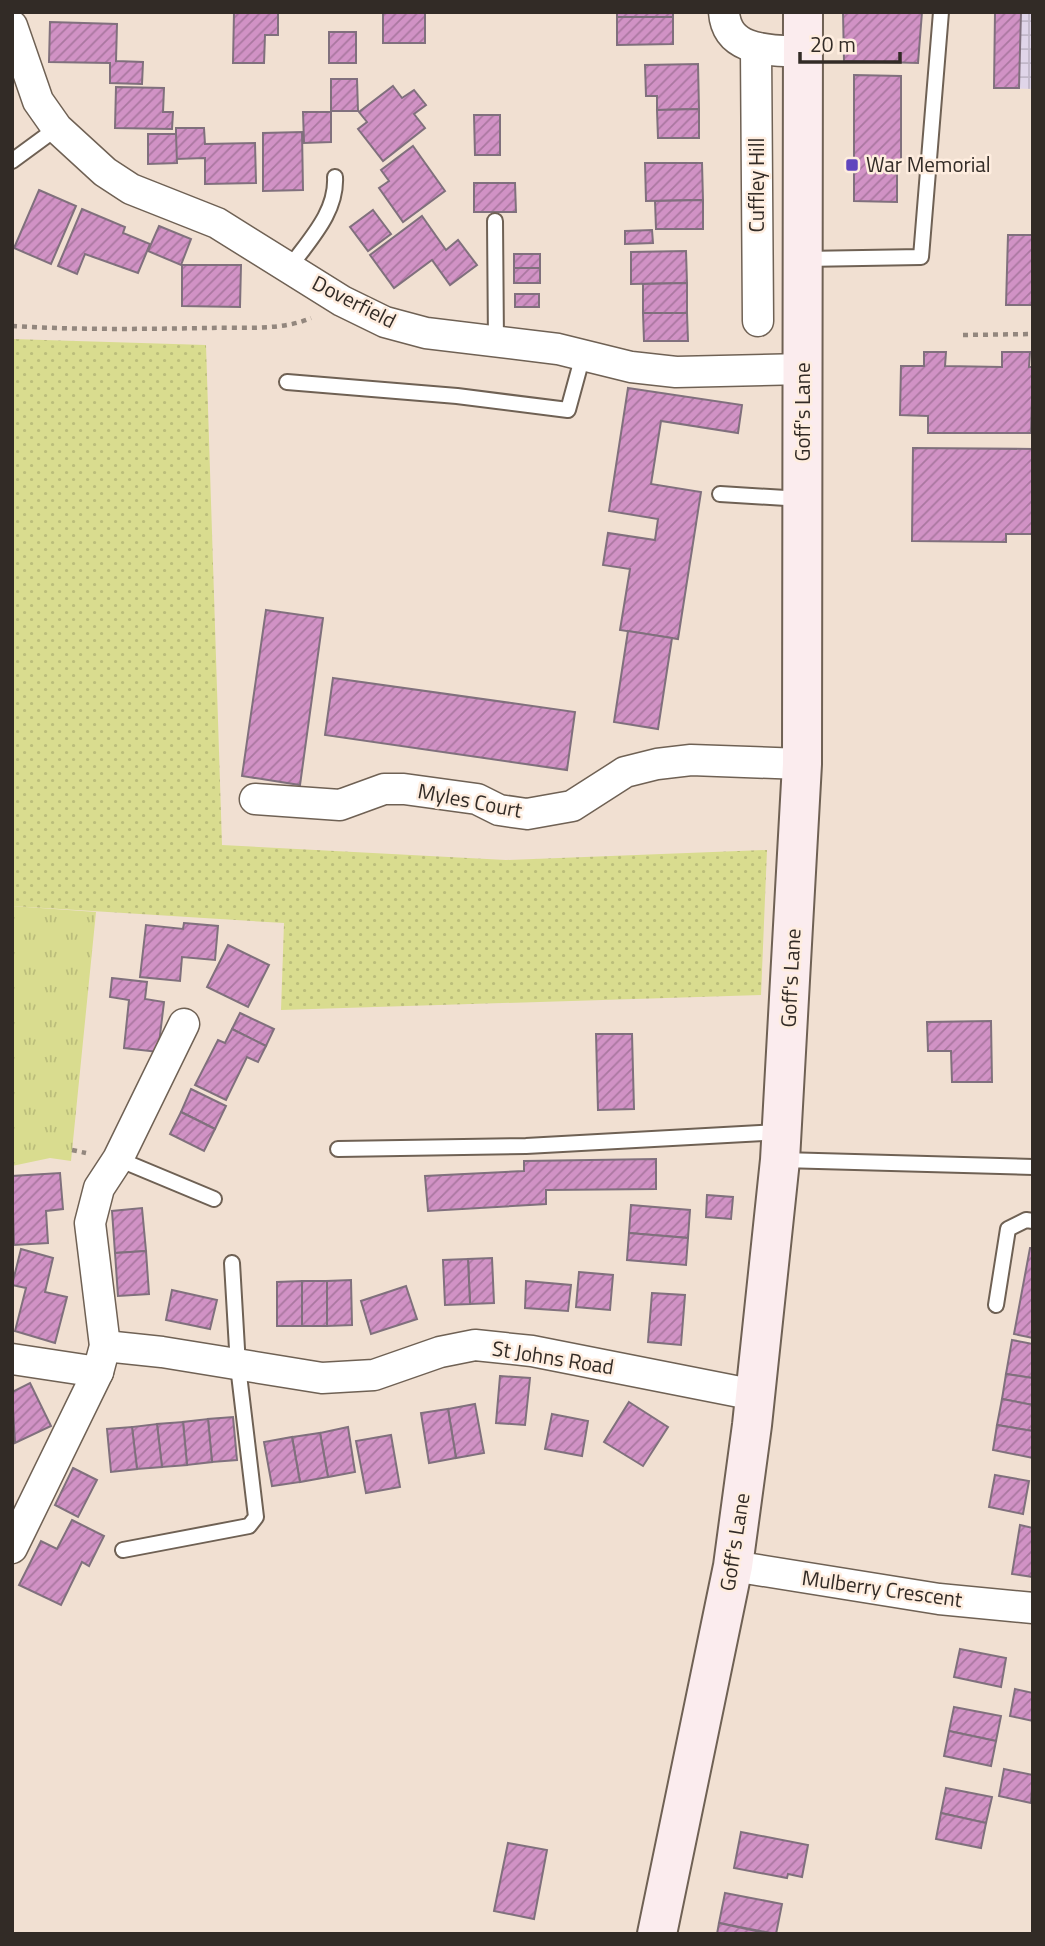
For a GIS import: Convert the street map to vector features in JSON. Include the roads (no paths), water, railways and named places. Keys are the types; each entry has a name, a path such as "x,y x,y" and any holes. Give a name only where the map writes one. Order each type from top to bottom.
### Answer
{"main road":[{"name":"Goff's Lane","path":"657,1934 733,1566 755,1395 781,1146 802,764 803,12"}],"street":[{"path":"724,12 730,34 756,49 803,52"},
{"name":"Doverfield","path":"12,26 38,101 57,128 80,152 131,189 216,223 342,301 386,322 426,333 583,355 631,367 676,372 803,369"},
{"name":"Cuffley Hill","path":"756,49 758,321"},
{"name":"Myles Court","path":"255,799 340,805 384,789 404,789 477,799 499,810 527,814 572,806 625,772 657,764 691,760 802,764"},
{"path":"12,1548 101,1359 90,1223 99,1188 118,1160 184,1024"},
{"name":"St Johns Road","path":"12,1359 101,1359 238,1366 322,1378 374,1375 440,1352 475,1345 532,1351 755,1395"},
{"name":"Mulberry Crescent","path":"733,1566 939,1599 1033,1608"}],"lane":[{"path":"804,259 921,257 941,12"},
{"path":"12,162 57,128"},
{"path":"290,267 332,206 336,194 335,177"},
{"path":"495,221 496,342"},
{"path":"288,382 457,396 568,410 583,355"},
{"path":"720,494 803,499"},
{"path":"338,1149 781,1146 1033,1167"},
{"path":"118,1160 214,1199"},
{"path":"996,1305 1008,1228 1026,1220 1033,1221"},
{"path":"123,1550 249,1526 256,1517 238,1366 232,1263"}],"place":[{"name":"War Memorial","path":"852,165"}]}
